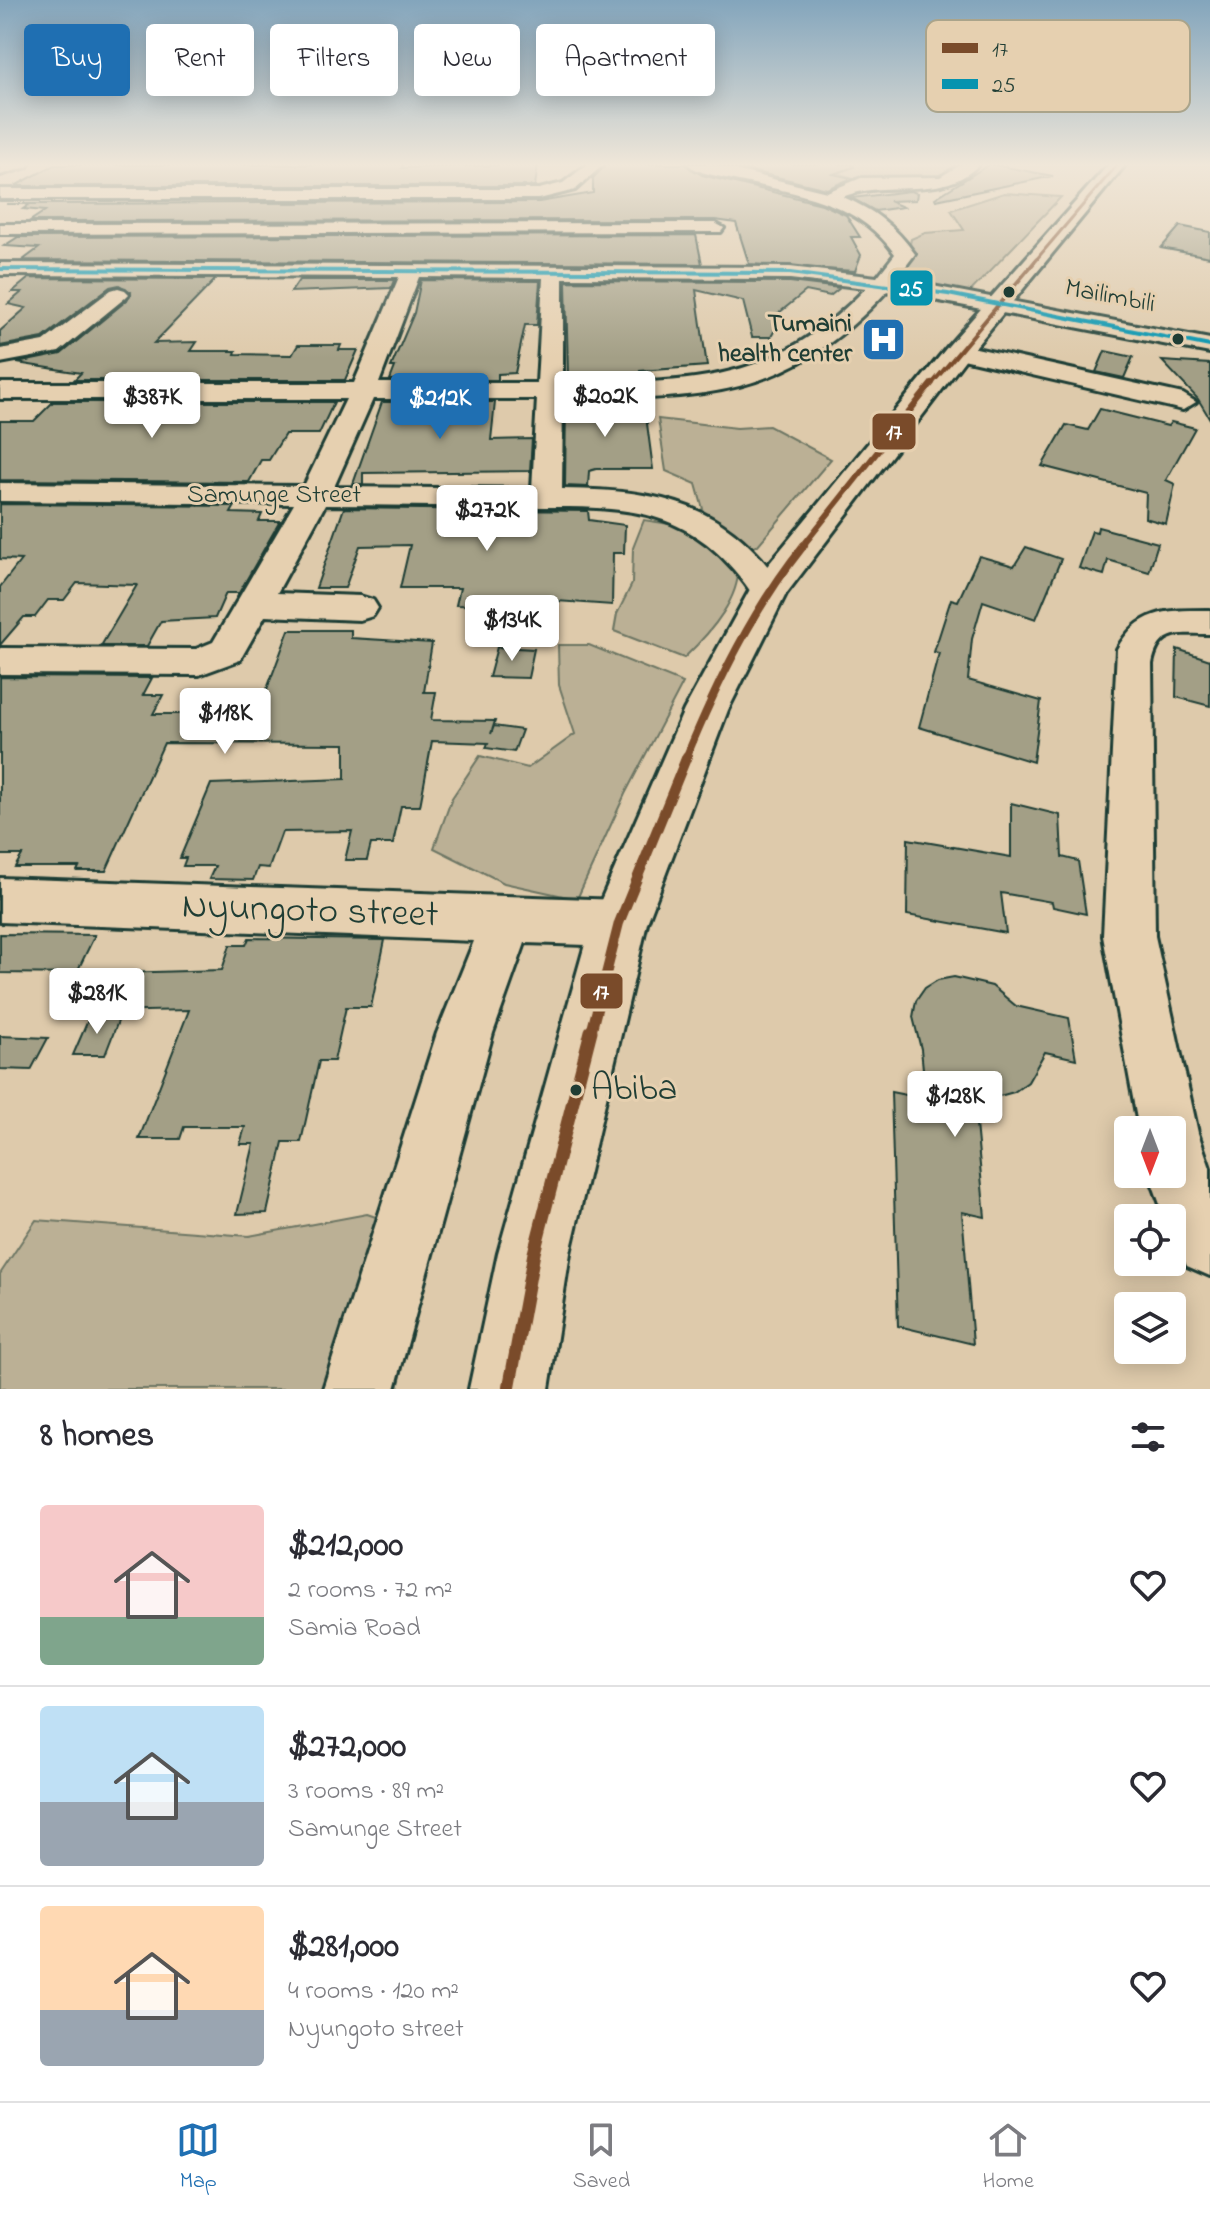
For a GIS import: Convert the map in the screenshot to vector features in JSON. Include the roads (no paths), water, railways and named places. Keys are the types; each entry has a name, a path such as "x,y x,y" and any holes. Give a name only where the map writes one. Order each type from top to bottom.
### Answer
{"highway":[{"path":"509,1389 534,1253 619,923 706,710 768,591 958,351 1063,229"}],"street":[{"path":"0,229 62,229"},
{"path":"318,271 346,229"},
{"path":"361,229 723,250 806,274 1004,299"},
{"path":"714,229 723,250"},
{"path":"0,391 673,391 716,387 761,374 794,359 884,284 905,254 897,238 886,229"},
{"path":"0,269 553,273 723,250"},
{"path":"0,661 199,662 227,651 314,497 364,389 411,273"},
{"path":"547,495 553,273"},
{"path":"0,356 51,347 118,294"},
{"name":"Mailimbili","path":"1004,299 1210,335"},
{"name":"Mailimbili","path":"1004,299 1210,346"},
{"path":"958,351 1183,402"},
{"name":"Samunge Street","path":"0,492 314,497 547,495 628,499 678,512 720,534 750,560 768,591"},
{"path":"255,604 360,608"},
{"path":"1166,1116 1129,936 1133,664 1135,646 1146,631 1164,625 1210,622"},
{"name":"Nyungoto street","path":"0,900 619,923"},
{"path":"359,1389 465,1033 508,919"},
{"path":"1184,1188 1210,1243"}],"place":[{"name":"Tumaini health center","path":"883,340"},
{"name":"Abiba","path":"576,1090"}]}
